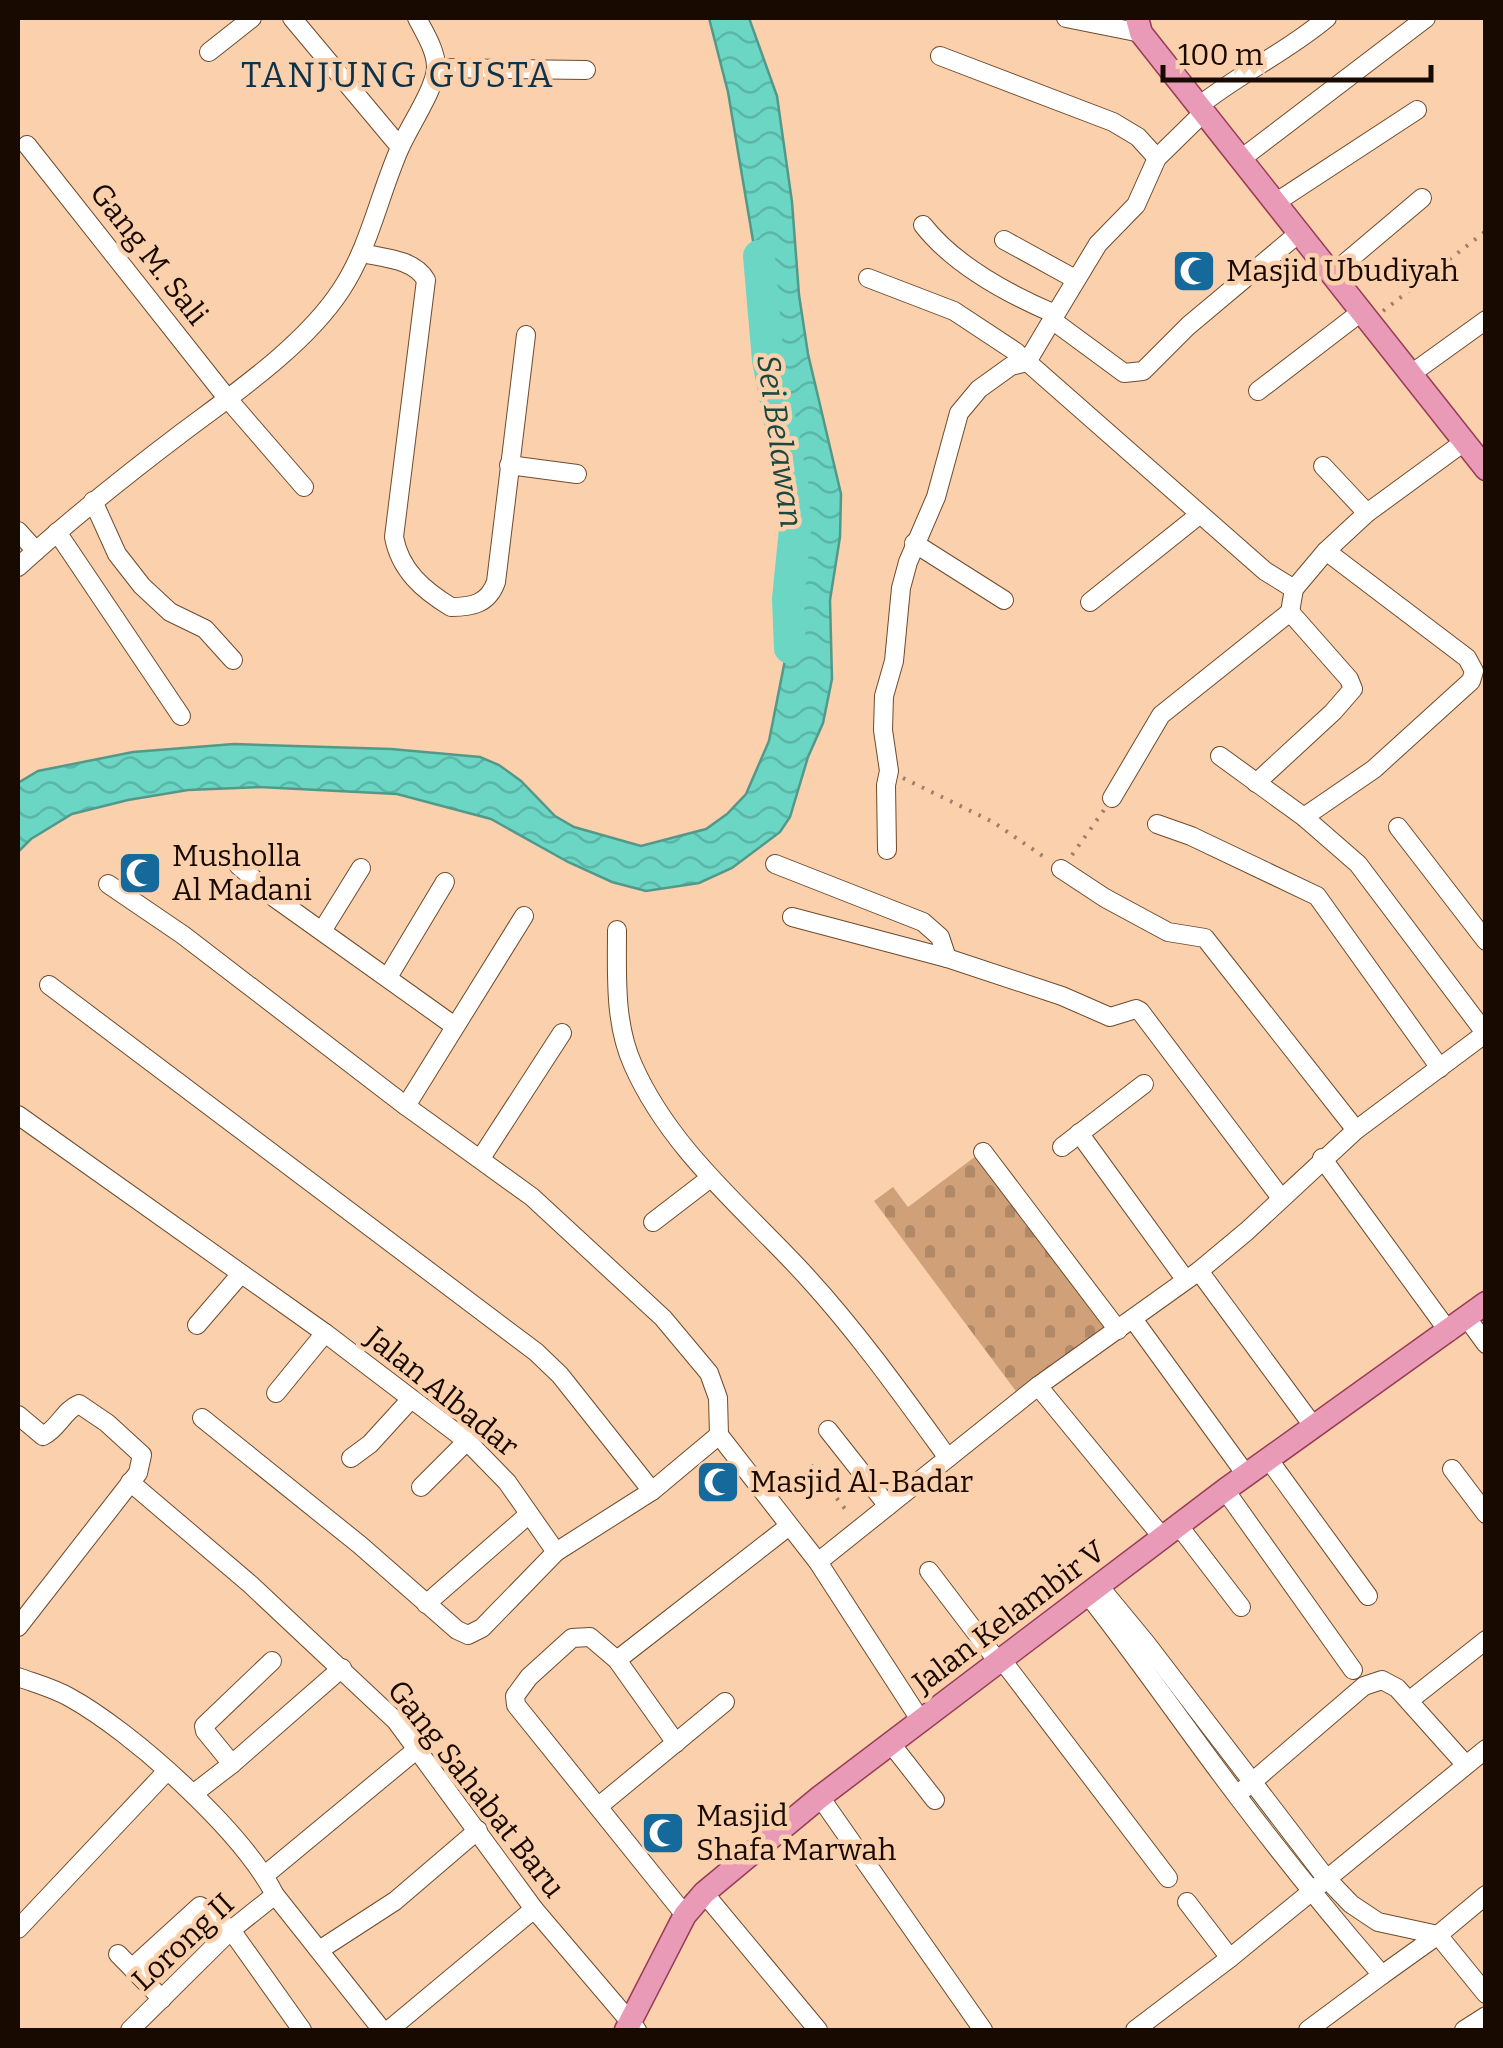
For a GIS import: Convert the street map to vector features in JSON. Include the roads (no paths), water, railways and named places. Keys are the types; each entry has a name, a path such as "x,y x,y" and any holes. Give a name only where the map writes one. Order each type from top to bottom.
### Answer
{"main road":[{"path":"1139,25 1486,469"},
{"name":"Jalan Kelambir V","path":"632,2028 685,1915 704,1893 820,1797 1226,1490 1467,1318"}],"street":[{"path":"209,52 252,18"},
{"path":"292,18 400,147"},
{"path":"18,566 92,501 293,344 340,292 362,253 400,147 436,68 434,52 417,18"},
{"path":"1066,18 1139,25"},
{"path":"886,850 889,771 883,730 884,696 894,661 901,588 914,542 936,498 959,413 979,389 1011,366 1027,362 1105,234 1136,205 1157,158 1201,109 1232,81 1303,38 1328,18"},
{"path":"1241,159 1426,18"},
{"path":"940,56 1113,122 1138,137 1157,158"},
{"path":"436,68 586,70"},
{"path":"1275,202 1416,110"},
{"name":"Gang M. Sali","path":"27,144 227,398 304,487"},
{"path":"1332,274 1422,198"},
{"path":"923,226 935,241 1054,317 1124,373 1143,371 1188,326 1299,233"},
{"path":"1004,240 1075,279"},
{"path":"362,253 419,268 426,280 394,536 405,568 422,587 451,607 478,604 492,592 496,582 526,335"},
{"path":"868,278 954,311 1027,362 1265,571 1294,589"},
{"path":"1258,391 1365,317"},
{"path":"1411,374 1486,320"},
{"path":"1112,798 1161,715 1290,612 1294,589 1326,551 1367,513 1464,442"},
{"path":"509,465 578,474"},
{"path":"1323,466 1367,513"},
{"path":"92,501 118,554 142,586 170,612 205,630 233,660"},
{"path":"1090,602 1199,514"},
{"path":"18,530 36,551"},
{"path":"57,532 181,716"},
{"path":"914,542 1004,600"},
{"path":"1304,817 1374,769 1462,692 1474,671 1456,649 1326,551"},
{"path":"1256,782 1353,689 1290,612"},
{"path":"818,1562 1038,1386 1192,1275 1322,1158 1485,1033 1358,864 1304,817 1220,756"},
{"path":"1157,824 1191,836 1317,896 1440,1068"},
{"path":"1398,827 1486,941"},
{"path":"776,864 923,922 940,937 947,958"},
{"path":"238,865 275,898 453,1025"},
{"path":"322,931 362,868"},
{"path":"1061,869 1104,898 1168,932 1205,938 1356,1130"},
{"path":"388,977 445,882"},
{"path":"108,884 532,1197 663,1318 709,1373 718,1398 720,1435 818,1562 921,1721"},
{"path":"406,1106 524,916"},
{"path":"792,917 947,958 1062,996 1110,1017 1140,1011 1281,1198"},
{"path":"617,930 618,1004 632,1063 653,1102 709,1179 807,1277 879,1364 948,1458"},
{"path":"48,985 536,1352 560,1376 652,1491"},
{"path":"481,1158 562,1033"},
{"path":"1062,1147 1144,1084"},
{"name":"Jalan Albadar","path":"18,1115 325,1333 468,1441 508,1482 556,1552"},
{"path":"1079,1133 1314,1427"},
{"path":"983,1152 1247,1476"},
{"path":"1322,1158 1486,1344"},
{"path":"654,1222 709,1179"},
{"path":"197,1325 240,1275"},
{"path":"276,1393 325,1333"},
{"path":"1038,1386 1241,1607"},
{"path":"351,1458 370,1444 412,1399"},
{"path":"18,1415 43,1436 73,1406 86,1407 142,1456 141,1467 18,1627"},
{"path":"202,1418 360,1544 462,1634 482,1628 556,1552 652,1491 720,1435"},
{"path":"828,1430 888,1506"},
{"path":"421,1487 468,1441"},
{"path":"1268,1460 1368,1596"},
{"path":"1452,1469 1486,1514"},
{"name":"Gang Sahabat Baru","path":"130,1482 250,1584 396,1721 534,1909 632,2028"},
{"path":"1226,1490 1353,1670"},
{"path":"426,1604 528,1515"},
{"path":"617,1660 789,1526"},
{"path":"929,1570 1168,1878"},
{"path":"1093,1591 1146,1643 1326,1878 1352,1904 1378,1922 1438,1936 1486,1994"},
{"path":"1093,1591 1236,1796 1382,1975"},
{"path":"676,1742 617,1660 597,1640 572,1638 515,1696 516,1705 685,1915"},
{"path":"1410,1700 1486,1640"},
{"path":"232,1764 204,1726 272,1661"},
{"path":"194,1794 342,1668"},
{"path":"18,1677 68,1696 146,1752 194,1794 265,1874 276,1896 385,2030 534,1909"},
{"path":"1236,1796 1364,1686 1382,1680 1391,1682 1410,1700 1465,1764"},
{"path":"599,1806 726,1702"},
{"path":"892,1745 935,1800"},
{"path":"1136,2030 1486,1749"},
{"path":"265,1874 416,1750"},
{"path":"18,1930 166,1772"},
{"path":"820,1797 983,2030"},
{"path":"320,1949 395,1901 478,1830"},
{"path":"704,1893 818,2030"},
{"path":"1308,2030 1438,1936 1486,1895"},
{"name":"Lorong II","path":"130,2030 232,1930 276,1896"},
{"path":"1188,1902 1230,1958"},
{"path":"133,1967 196,1907 204,1908 232,1930 302,2030"},
{"path":"1360,1950 1378,1922"},
{"path":"118,1954 162,2000"},
{"path":"1464,2030 1486,2016"}],"water":[{"name":"Sei Belawan","path":"709,18 749,18 777,96 808,354 841,494 840,537 830,600 832,679 823,723 790,817 780,832 732,868 699,883 646,891 612,882 568,862 491,819 397,794 259,787 188,790 72,814 31,839 18,852 18,783 38,771 133,752 234,744 391,749 480,757 521,781 555,816 574,827 641,846 706,829 746,794 769,741 785,660 793,518 781,407 728,92"}],"waterway":[{"name":"Sei Belawan","path":"759,256 768,360 793,488 790,648"}],"place":[{"name":"Masjid Ubudiyah","path":"1194,271"},
{"name":"Musholla Al Madani","path":"140,873"},
{"name":"Masjid Al-Badar","path":"718,1482"},
{"name":"Masjid Shafa Marwah","path":"663,1833"}],"district":[{"name":"TANJUNG GUSTA","path":"398,75"}]}
